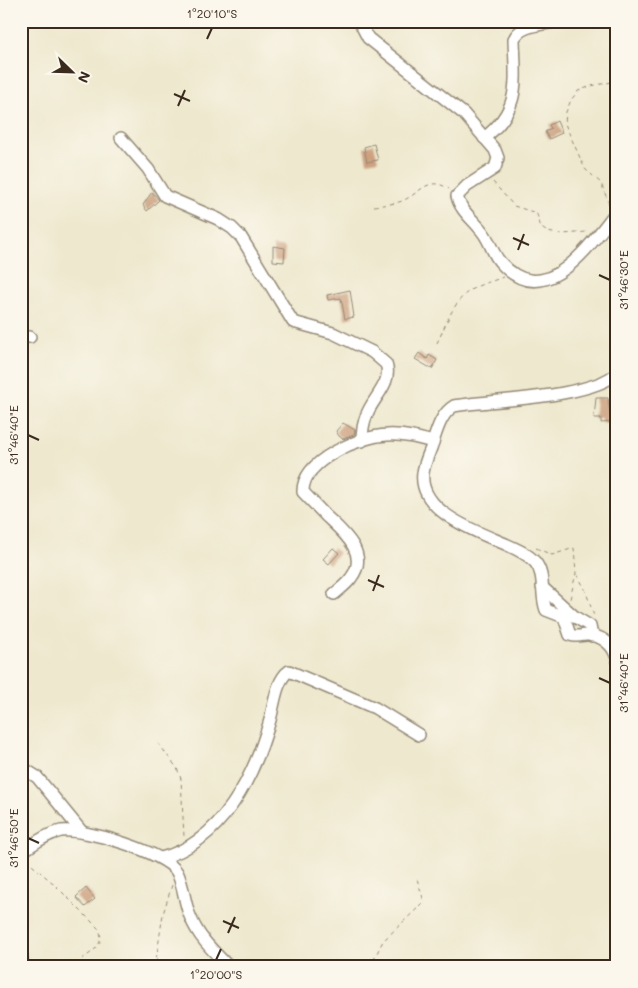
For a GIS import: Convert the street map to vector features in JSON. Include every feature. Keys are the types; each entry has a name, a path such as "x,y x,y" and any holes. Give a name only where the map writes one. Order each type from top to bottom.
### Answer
{"street":[{"path":"359,21 368,38 450,102 484,138 498,158 495,168 489,174 466,186 457,196 465,211 483,233 499,262 511,273 524,279 547,278 558,273 586,251 616,212"},
{"path":"484,138 499,123 514,100 516,90 514,39 516,33 523,28 556,21"},
{"path":"121,138 148,169 166,196 202,211 232,228 240,237 293,322 333,333 372,352 386,364 388,376 367,414 362,428 362,441"},
{"path":"592,632 576,637 570,635 564,617 549,613 546,610 536,563 522,552 479,533 450,517 432,504 424,488 422,474 443,416 454,406 559,395 602,382 617,373"},
{"path":"334,594 352,577 357,563 357,554 352,543 339,527 303,492 303,485 308,475 328,455 362,441 386,434 408,436 433,442"},
{"path":"542,587 592,632 609,643 616,651 617,659"},
{"path":"161,858 185,850 207,834 230,809 260,748 284,677 289,672 375,708 419,735"},
{"path":"21,767 37,777 82,832"},
{"path":"21,854 53,833 73,830 161,858 177,872 190,916 208,947 216,967"},
{"path":"208,947 229,967"},
{"path":"21,952 23,967"}],"path":[{"path":"616,212 601,183 585,169 565,124 571,100 578,91 591,86 617,81"},
{"path":"489,174 493,183 514,206 536,213 540,226 544,230 570,233 602,231"},
{"path":"374,206 403,200 433,183 441,184 457,196"},
{"path":"437,343 455,308 466,294 474,288 511,273"},
{"path":"522,552 531,547 552,555 573,547 576,573 567,608"},
{"path":"576,573 593,609 592,632"},
{"path":"158,743 177,768 181,778 185,850"},
{"path":"21,854 99,929 102,936 98,947 82,959"},
{"path":"155,967 163,914 177,872"},
{"path":"370,967 383,941 422,904 423,898 417,879"}],"building":[{"path":"557,121 562,133 549,139 545,132 551,128 549,125"},
{"path":"374,144 378,160 367,162 364,147"},
{"path":"152,192 159,200 147,211 143,205"},
{"path":"273,246 285,248 284,262 273,261"},
{"path":"350,290 354,317 345,319 341,298 328,300 327,295"},
{"path":"419,353 427,359 429,355 437,360 432,369 415,359"},
{"path":"596,398 608,398 611,422 601,423 601,418 594,418"},
{"path":"343,423 355,430 354,435 343,439 339,436 336,431"},
{"path":"333,548 339,553 329,564 323,559"},
{"path":"86,888 95,899 85,907 76,897"}]}
